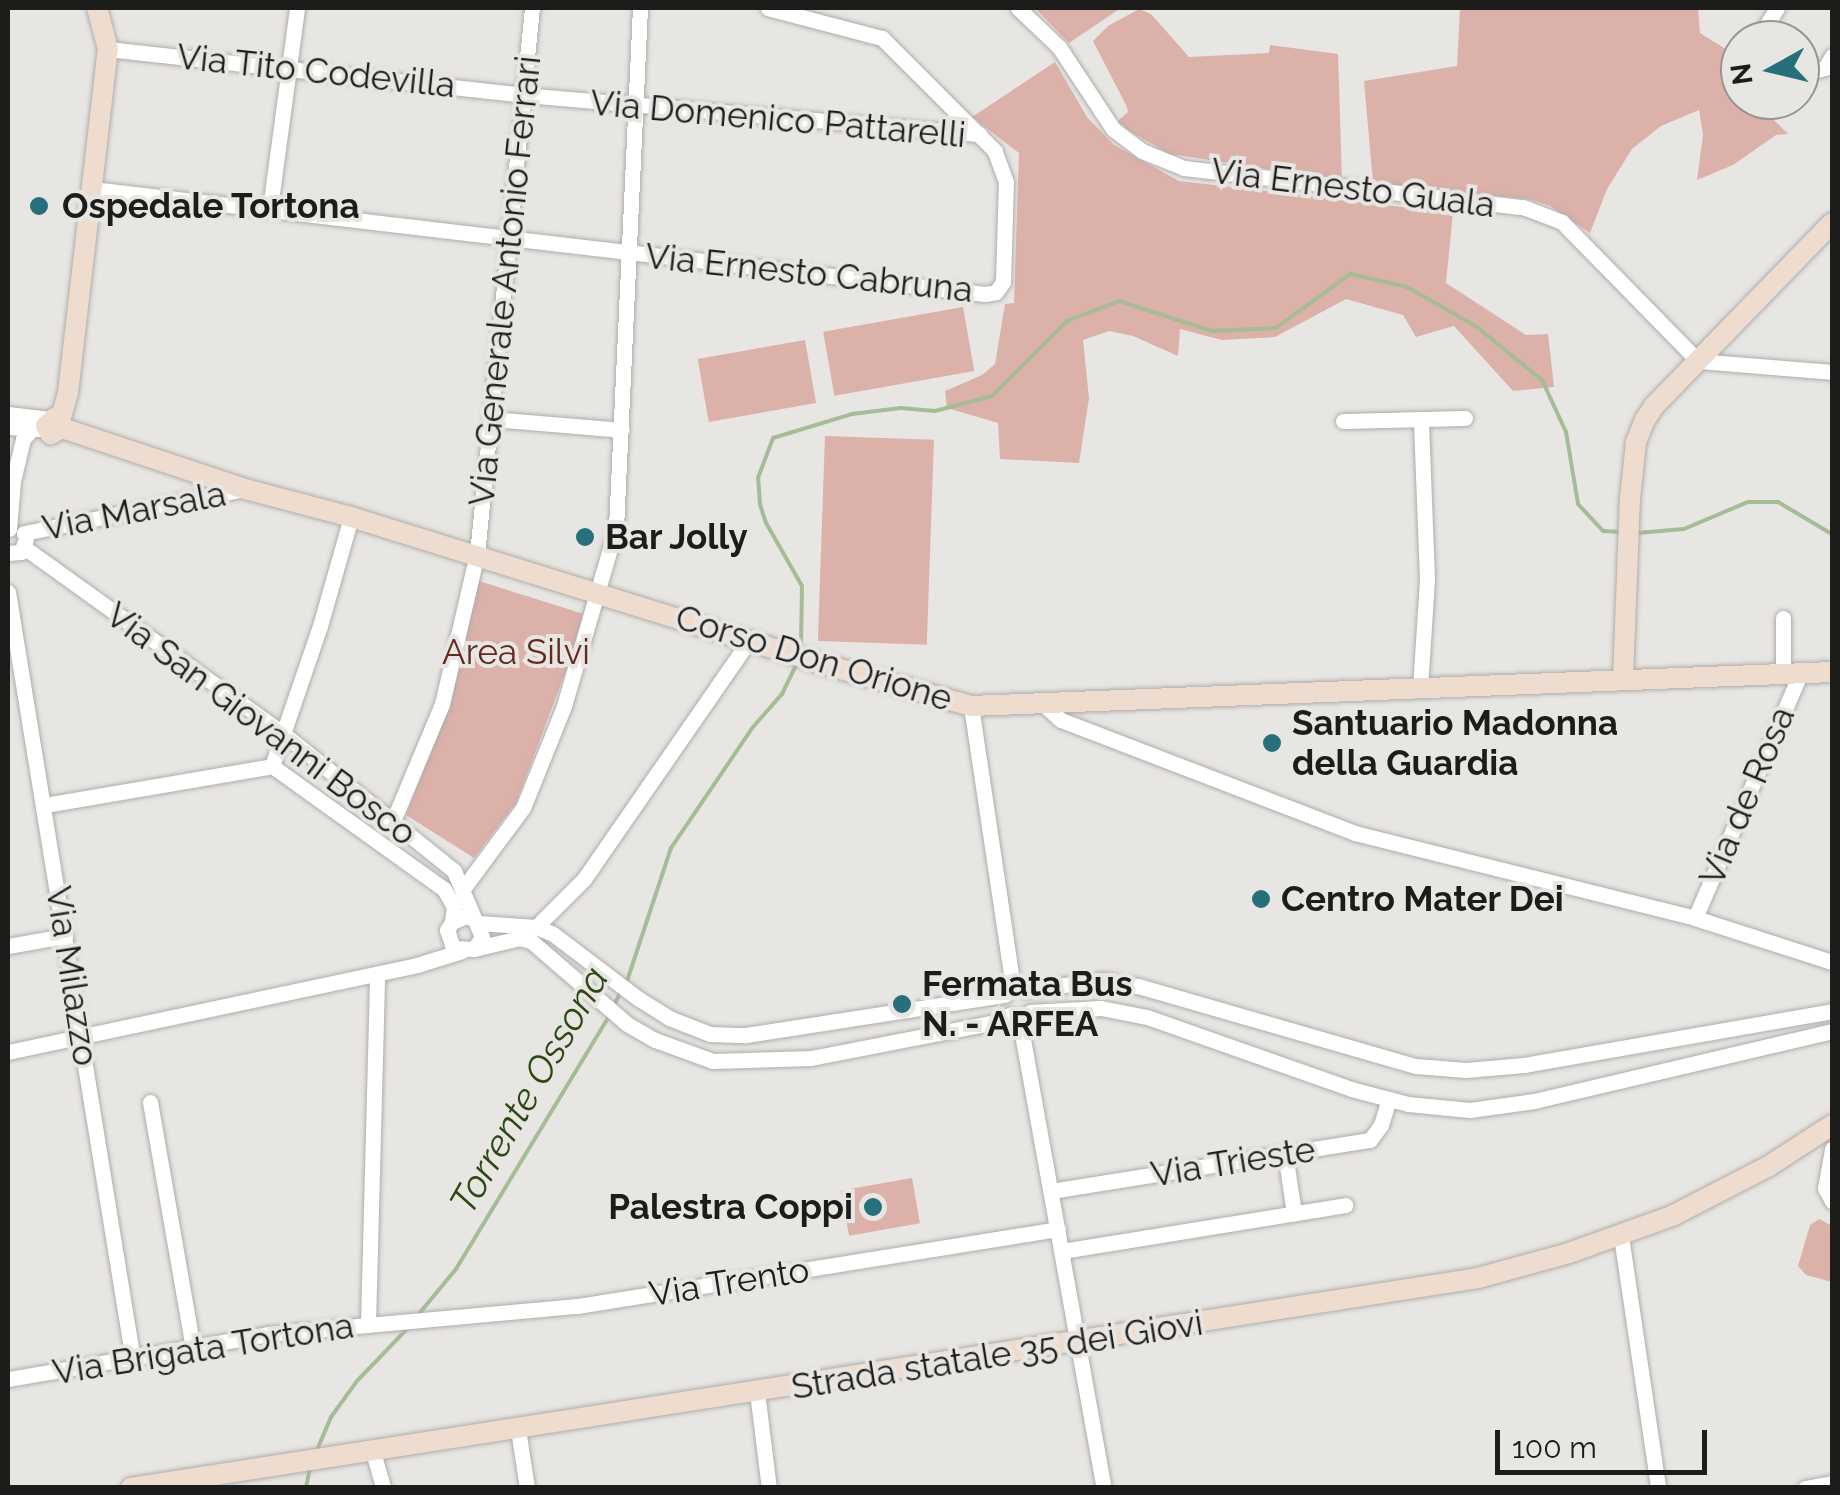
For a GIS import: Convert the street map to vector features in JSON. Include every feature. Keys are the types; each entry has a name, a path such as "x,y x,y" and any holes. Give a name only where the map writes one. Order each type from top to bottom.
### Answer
{"street":[{"path":"270,208 296,8"},
{"name":"Via Generale Antonio Ferrari","path":"394,821 442,704 477,554 512,240 532,8"},
{"path":"462,890 524,808 564,706 616,528 640,8"},
{"path":"768,8 882,38 979,134"},
{"name":"Via Ernesto Guala","path":"1018,8 1059,47 1113,129 1142,151 1184,168 1523,208 1562,222 1698,361"},
{"path":"13,543 13,481 23,440 50,425 68,393 108,49 100,12"},
{"name":"Via Tito Codevilla","path":"108,49 291,66 524,95"},
{"name":"Via Domenico Pattarelli","path":"524,95 979,134 995,150 1006,182"},
{"name":"Via Ernesto Cabruna","path":"92,189 986,294 996,292 1002,282 1006,182"},
{"path":"1623,679 1631,491 1636,442 1645,420 1832,224"},
{"path":"1698,361 1832,372"},
{"path":"1343,422 1466,418"},
{"path":"492,419 622,430"},
{"path":"1420,688 1427,578 1422,422"},
{"path":"8,428 50,425"},
{"name":"Corso Don Orione","path":"50,425 245,489 351,516 776,650 971,706 1832,672"},
{"name":"Via Marsala","path":"13,543 245,489"},
{"path":"45,805 272,766 351,516"},
{"name":"Via San Giovanni Bosco","path":"13,543 284,735 394,821 454,871 476,921"},
{"name":"Via Milazzo","path":"8,592 133,1360"},
{"path":"1783,618 1791,674"},
{"path":"536,927 584,879 749,641"},
{"name":"Via de Rosa","path":"1695,918 1791,674"},
{"path":"1042,704 1061,720 1346,830 1695,918 1832,962"},
{"path":"971,706 1014,991 1004,1006 1019,1015 1104,1488"},
{"name":"Via San Giovanni Bosco","path":"272,766 444,889 452,896 452,922"},
{"path":"468,950 448,940 452,922 466,916 476,921 536,927 554,934 638,999 669,1018 710,1034 746,1035 1103,980 1138,986 1416,1066 1466,1070 1524,1065 1832,1010"},
{"path":"468,950 482,937 476,921"},
{"path":"8,946 65,936"},
{"path":"8,1052 377,974 519,938 532,941 627,1024 654,1040 713,1061 810,1058 1019,1015 1100,1008 1147,1017 1389,1099 1470,1110 1534,1101 1832,1031"},
{"path":"368,1324 377,974"},
{"path":"1014,991 1032,1000 1019,1015"},
{"path":"923,1007 928,1034"},
{"path":"807,1026 810,1058"},
{"name":"Via Trieste","path":"1051,1191 1370,1140 1380,1126 1389,1099"},
{"path":"150,1102 193,1349"},
{"path":"1832,1136 1826,1188 1832,1201"},
{"name":"Strada statale 35 dei Giovi","path":"138,1487 1478,1278 1622,1236 1832,1136"},
{"path":"1284,1153 1294,1214"},
{"path":"1062,1251 1345,1205"},
{"name":"Via Trento","path":"398,1323 661,1294 1058,1229"},
{"path":"1622,1236 1658,1488"},
{"name":"Via Brigata Tortona","path":"8,1379 268,1334 398,1323"},
{"path":"757,1392 769,1488"},
{"path":"518,1429 527,1488"},
{"path":"373,1452 383,1488"},
{"path":"1806,1488 1832,1482"}],"green space":[{"path":"1035,8 1121,8 1069,43"},
{"path":"1460,8 1698,8 1700,33 1720,45 1720,120 1774,120 1788,134 1776,135 1733,165 1697,180 1703,135 1699,110 1661,126 1632,149 1607,189 1590,233 1550,206 1528,199 1373,183 1364,81 1457,66"},
{"path":"1139,9 1151,14 1189,57 1269,53 1270,45 1338,54 1342,180 1170,154 1129,131 1118,121 1128,112 1127,107 1093,41 1108,26"},
{"path":"1055,62 1087,117 1114,145 1179,181 1453,213 1446,283 1526,335 1548,334 1554,387 1513,391 1454,326 1416,337 1403,315 1346,299 1275,337 1222,340 1180,329 1178,356 1133,336 1109,331 1083,340 1089,398 1079,463 1000,459 998,423 947,408 945,391 982,375 995,364 1005,304 1014,303 1019,153 972,117"},
{"path":"963,307 974,371 834,396 823,332"},
{"path":"805,340 816,403 709,422 698,359"},
{"path":"825,436 934,440 927,645 818,641"},
{"name":"Area Silvi","path":"479,581 587,615 516,803 474,858 406,815 448,706"},
{"name":"Palestra Coppi","path":"912,1178 920,1223 849,1236 841,1191"},
{"path":"1819,1219 1832,1226 1832,1282 1806,1275 1798,1266 1810,1225"}],"waterway":[{"name":"Torrente Ossona","path":"801,649 802,586 766,523 760,504 758,478 773,438 852,414 901,408 935,411 992,396 1067,321 1119,301 1212,331 1276,328 1350,274 1407,287 1477,327 1542,380 1566,432 1578,504 1603,531 1623,532"},
{"name":"Torrente Ossona","path":"1637,533 1684,529 1748,502 1778,502 1832,534"},
{"name":"Torrente Ossona","path":"627,981 671,848 753,727 782,694 797,663"},
{"name":"Torrente Ossona","path":"613,1008 622,989"},
{"name":"Torrente Ossona","path":"418,1315 456,1269 609,1016"},
{"name":"Torrente Ossona","path":"317,1450 331,1417 357,1381 409,1327"},
{"name":"Torrente Ossona","path":"306,1488 310,1468"}],"place":[{"name":"Ospedale Tortona","path":"39,206"},
{"name":"Bar Jolly","path":"585,537"},
{"name":"Santuario Madonna della Guardia","path":"1272,743"},
{"name":"Centro Mater Dei","path":"1261,899"},
{"name":"Fermata Bus N. - ARFEA","path":"902,1004"},
{"name":"Palestra Coppi","path":"873,1207"}]}
